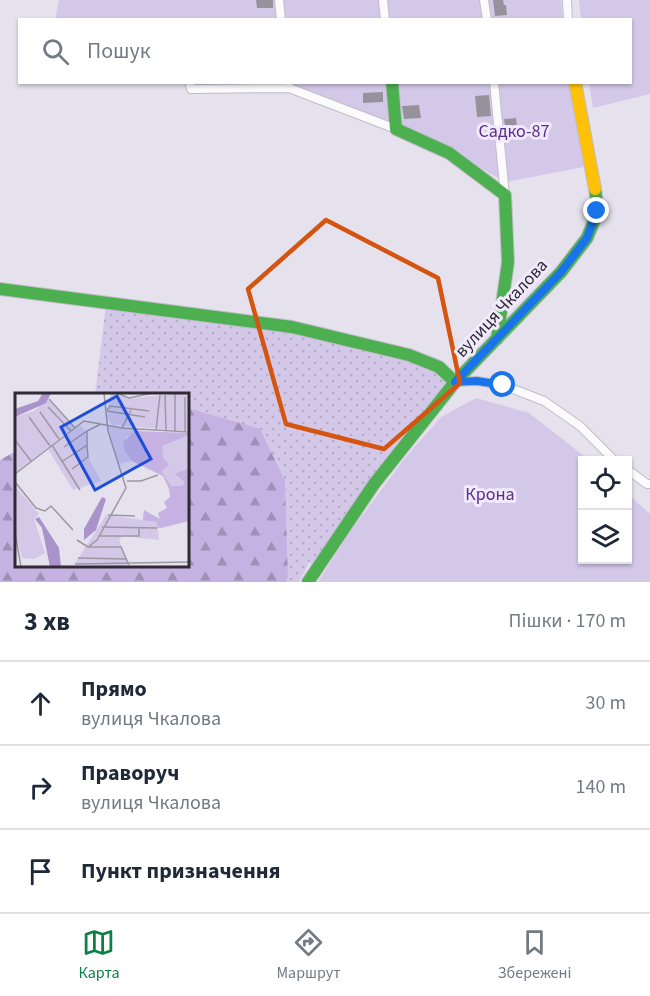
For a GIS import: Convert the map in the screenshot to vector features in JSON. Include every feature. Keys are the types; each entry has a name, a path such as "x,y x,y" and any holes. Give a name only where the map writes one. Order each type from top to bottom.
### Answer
{"street":[{"path":"279,0 281,18"},
{"path":"383,0 385,18"},
{"path":"484,0 487,18"},
{"path":"567,0 568,18"},
{"path":"189,84 190,89 289,85 449,153 505,195"},
{"path":"392,84 396,129"},
{"path":"494,84 505,195 508,262 497,339"},
{"name":"вулиця Чкалова","path":"455,382 561,272 587,238 597,211 592,169 575,84"},
{"path":"0,289 292,327 409,355 439,367 455,382 374,484 308,582"},
{"name":"вулиця Чкалова","path":"455,382 477,381 503,385 544,401 580,426 610,456"},
{"path":"632,474 650,484"}],"highlighted area":[{"path":"326,220 438,278 460,383 384,449 286,424 248,289"}],"green space":[{"path":"59,0 561,0 563,18 55,18"},
{"path":"579,0 650,0 650,94 593,108 589,84 632,84 632,18 581,18"},
{"name":"Садко-87","path":"218,84 572,84 584,167 506,182 411,131 293,85"},
{"path":"107,297 315,325 437,358 449,383 313,570 310,561 299,582 286,582 288,577 285,481 189,410 189,393 95,393"},
{"name":"Крона","path":"476,398 529,413 584,456 578,456 578,564 632,564 632,498 650,514 650,582 318,582 350,532 405,458 441,417"},
{"path":"189,408 260,429 285,481 288,577 286,582 0,582 0,460 15,452 15,567 189,567"}],"building":[{"path":"256,0 273,0 273,8 257,8"},
{"path":"493,0 503,0 507,15 495,16"},
{"path":"383,92 383,102 363,103 363,93"},
{"path":"489,95 491,116 477,117 475,96"},
{"path":"419,105 421,118 404,119 402,106"},
{"path":"516,118 518,137 509,138 509,134 506,135 504,119"}],"traffic: fast":[{"path":"392,84 396,129 449,153 505,195 508,262 497,339"},
{"path":"308,582 374,484 455,382 561,272 587,238 598,211 595,189"},
{"path":"0,289 292,327 409,355 439,367 455,382"}],"traffic: slow":[{"path":"575,84 595,189"}],"route":[{"path":"503,385 477,381 455,382 561,272 587,238 597,211"}]}
